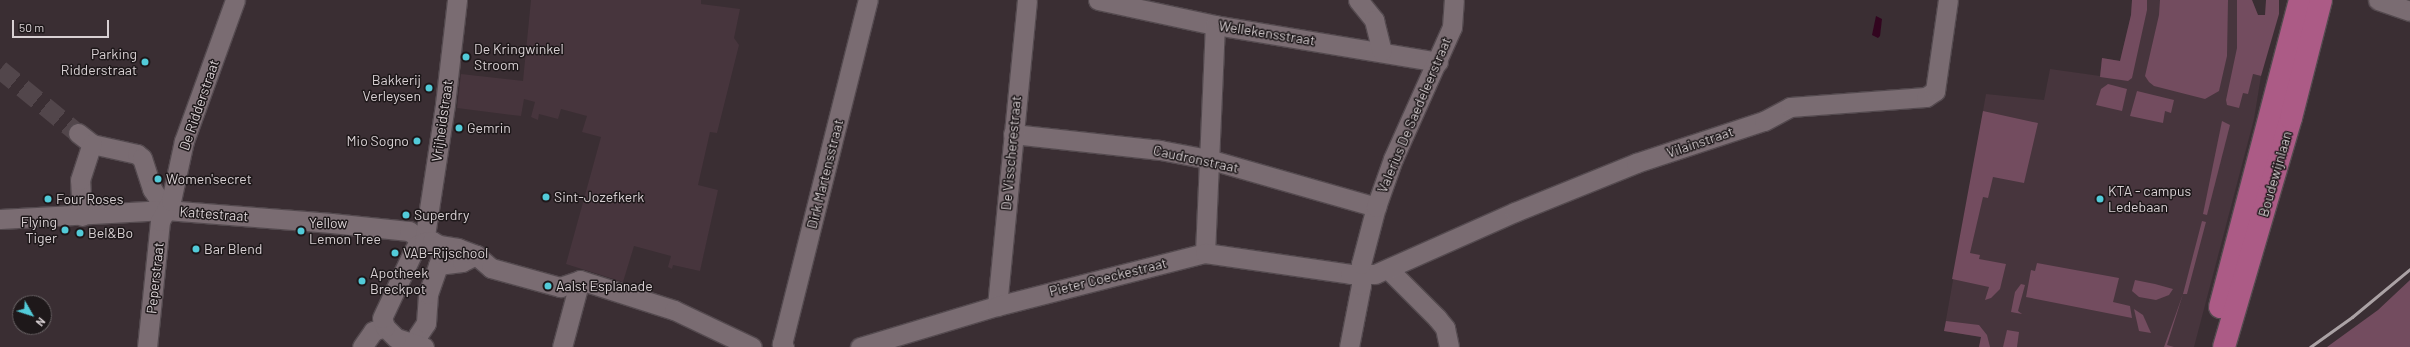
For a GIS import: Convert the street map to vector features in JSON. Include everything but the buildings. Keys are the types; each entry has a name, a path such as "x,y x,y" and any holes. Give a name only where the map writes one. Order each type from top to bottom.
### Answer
{"main road":[{"name":"Boudewijnlaan","path":"2209,347 2304,15 2322,0"},
{"name":"Boudewijnlaan","path":"2224,347 2275,177 2304,15"}],"street":[{"name":"De Ridderstraat","path":"166,210 171,201 184,141 235,0"},
{"name":"Vrijheidstraat","path":"419,346 418,335 426,323 428,294 442,254 431,243 457,0"},
{"name":"Dirk Martensstraat","path":"784,347 782,344 868,0"},
{"name":"De Visscherestraat","path":"997,306 1027,0"},
{"name":"Wellekensstraat","path":"1098,0 1215,25 1382,51 1438,62"},
{"path":"1358,0 1374,20 1382,51"},
{"name":"Valerius De Saedeleerstraat","path":"1349,347 1362,275 1361,264 1376,207 1393,159 1438,62 1452,27 1454,0"},
{"name":"Vilainstraat","path":"1389,270 1407,259 1515,212 1636,163 1764,121 1790,107 1926,96 1935,91 1948,0"},
{"path":"2378,0 2410,11"},
{"path":"1205,253 1215,25"},
{"name":"Caudronstraat","path":"1013,134 1160,150 1208,159 1376,207"},
{"path":"82,216 80,180 85,138 137,154 142,158 152,189 166,210"},
{"name":"Kattestraat","path":"0,220 166,210 324,222 409,232 431,243"},
{"name":"Peperstraat","path":"147,347 160,221 166,210"},
{"path":"419,346 396,338 385,328 382,318 417,245 431,243 458,248 476,254 490,268 560,286 580,280 674,310 752,347"},
{"name":"Pieter Coeckestraat","path":"860,347 997,306 1205,253 1362,275 1374,274 1389,270"},
{"path":"438,265 462,262 476,254"},
{"path":"1389,270 1445,328 1449,347"},
{"path":"562,347 580,280"},
{"path":"362,347 373,331 385,328"}],"shaded area":[{"path":"531,0 701,0 701,4 740,9 734,38 739,45 717,133 710,132 698,185 718,190 700,271 673,265 672,269 668,267 671,256 634,246 623,282 566,264 601,137 582,132 587,116 561,109 558,119 539,114 538,120 531,117 535,102 524,99 521,116 457,108 461,74 523,81"},
{"name":"KTA - campus Ledebaan","path":"2132,0 2252,0 2258,15 2253,74 2261,76 2254,119 2194,347 1979,347 1981,337 1944,331 1986,94 2044,100 2050,69 2100,76 2102,58 2120,61 2131,15"},
{"path":"2132,0 2147,0 2147,10 2132,78 2128,81 2100,77 2102,58 2120,61 2131,15"},
{"path":"2160,0 2228,0 2227,56 2219,91 2205,99 2154,86 2145,76 2159,15"},
{"path":"2237,0 2252,0 2258,15 2265,15 2266,0 2279,0 2279,14 2261,76 2253,74 2248,94 2243,93 2239,108 2227,105 2226,100 2237,48"},
{"path":"1876,16 1882,19 1880,36 1878,38 1872,35"},
{"path":"2108,84 2127,89 2122,111 2096,105 2101,89"},
{"path":"2137,91 2174,100 2171,113 2165,111 2163,123 2130,116"},
{"path":"1983,111 2038,123 2024,183 1993,177 1988,198 1983,197 1970,253 1980,255 1979,259 2006,264 2000,289 1991,298 1985,300 1989,287 1952,279"},
{"path":"2222,121 2230,125 2207,215 2203,214"},
{"path":"2202,221 2206,222 2187,294 2183,294"},
{"path":"2037,263 2119,278 2113,302 2130,306 2132,318 2026,297 2031,270 2035,271"},
{"path":"2135,280 2173,289 2169,295 2156,300 2139,297 2132,291"},
{"path":"2410,280 2410,347 2327,347 2378,310"},
{"path":"2021,284 2025,285 2018,311 2022,314 2011,312 2015,292"},
{"path":"2183,294 2167,345 2174,347 2164,347"},
{"path":"2134,309 2143,315 2151,333 2139,331"},
{"path":"1946,321 1979,325 1987,335 1990,347 1979,347 1981,337 1944,331"},
{"path":"2007,330 2019,332 2017,347 2003,347"}],"tunnel":[{"path":"0,69 78,133"}],"railway":[{"path":"2310,347 2352,317 2410,269"}],"place":[{"name":"De Kringwinkel Stroom","path":"466,57"},
{"name":"Parking Ridderstraat","path":"145,62"},
{"name":"Bakkerij Verleysen","path":"429,88"},
{"name":"Gemrin","path":"459,128"},
{"name":"Mio Sogno","path":"417,141"},
{"name":"Women'secret","path":"158,179"},
{"name":"Sint-Jozefkerk","path":"546,197"},
{"name":"Four Roses","path":"48,199"},
{"name":"KTA - campus Ledebaan","path":"2100,199"},
{"name":"Superdry","path":"406,215"},
{"name":"Flying Tiger","path":"65,230"},
{"name":"Yellow Lemon Tree","path":"301,231"},
{"name":"Bel&Bo","path":"80,233"},
{"name":"Bar Blend","path":"196,249"},
{"name":"VAB-Rijschool","path":"395,253"},
{"name":"Apotheek Breckpot","path":"362,281"},
{"name":"Aalst Esplanade","path":"548,286"}]}
